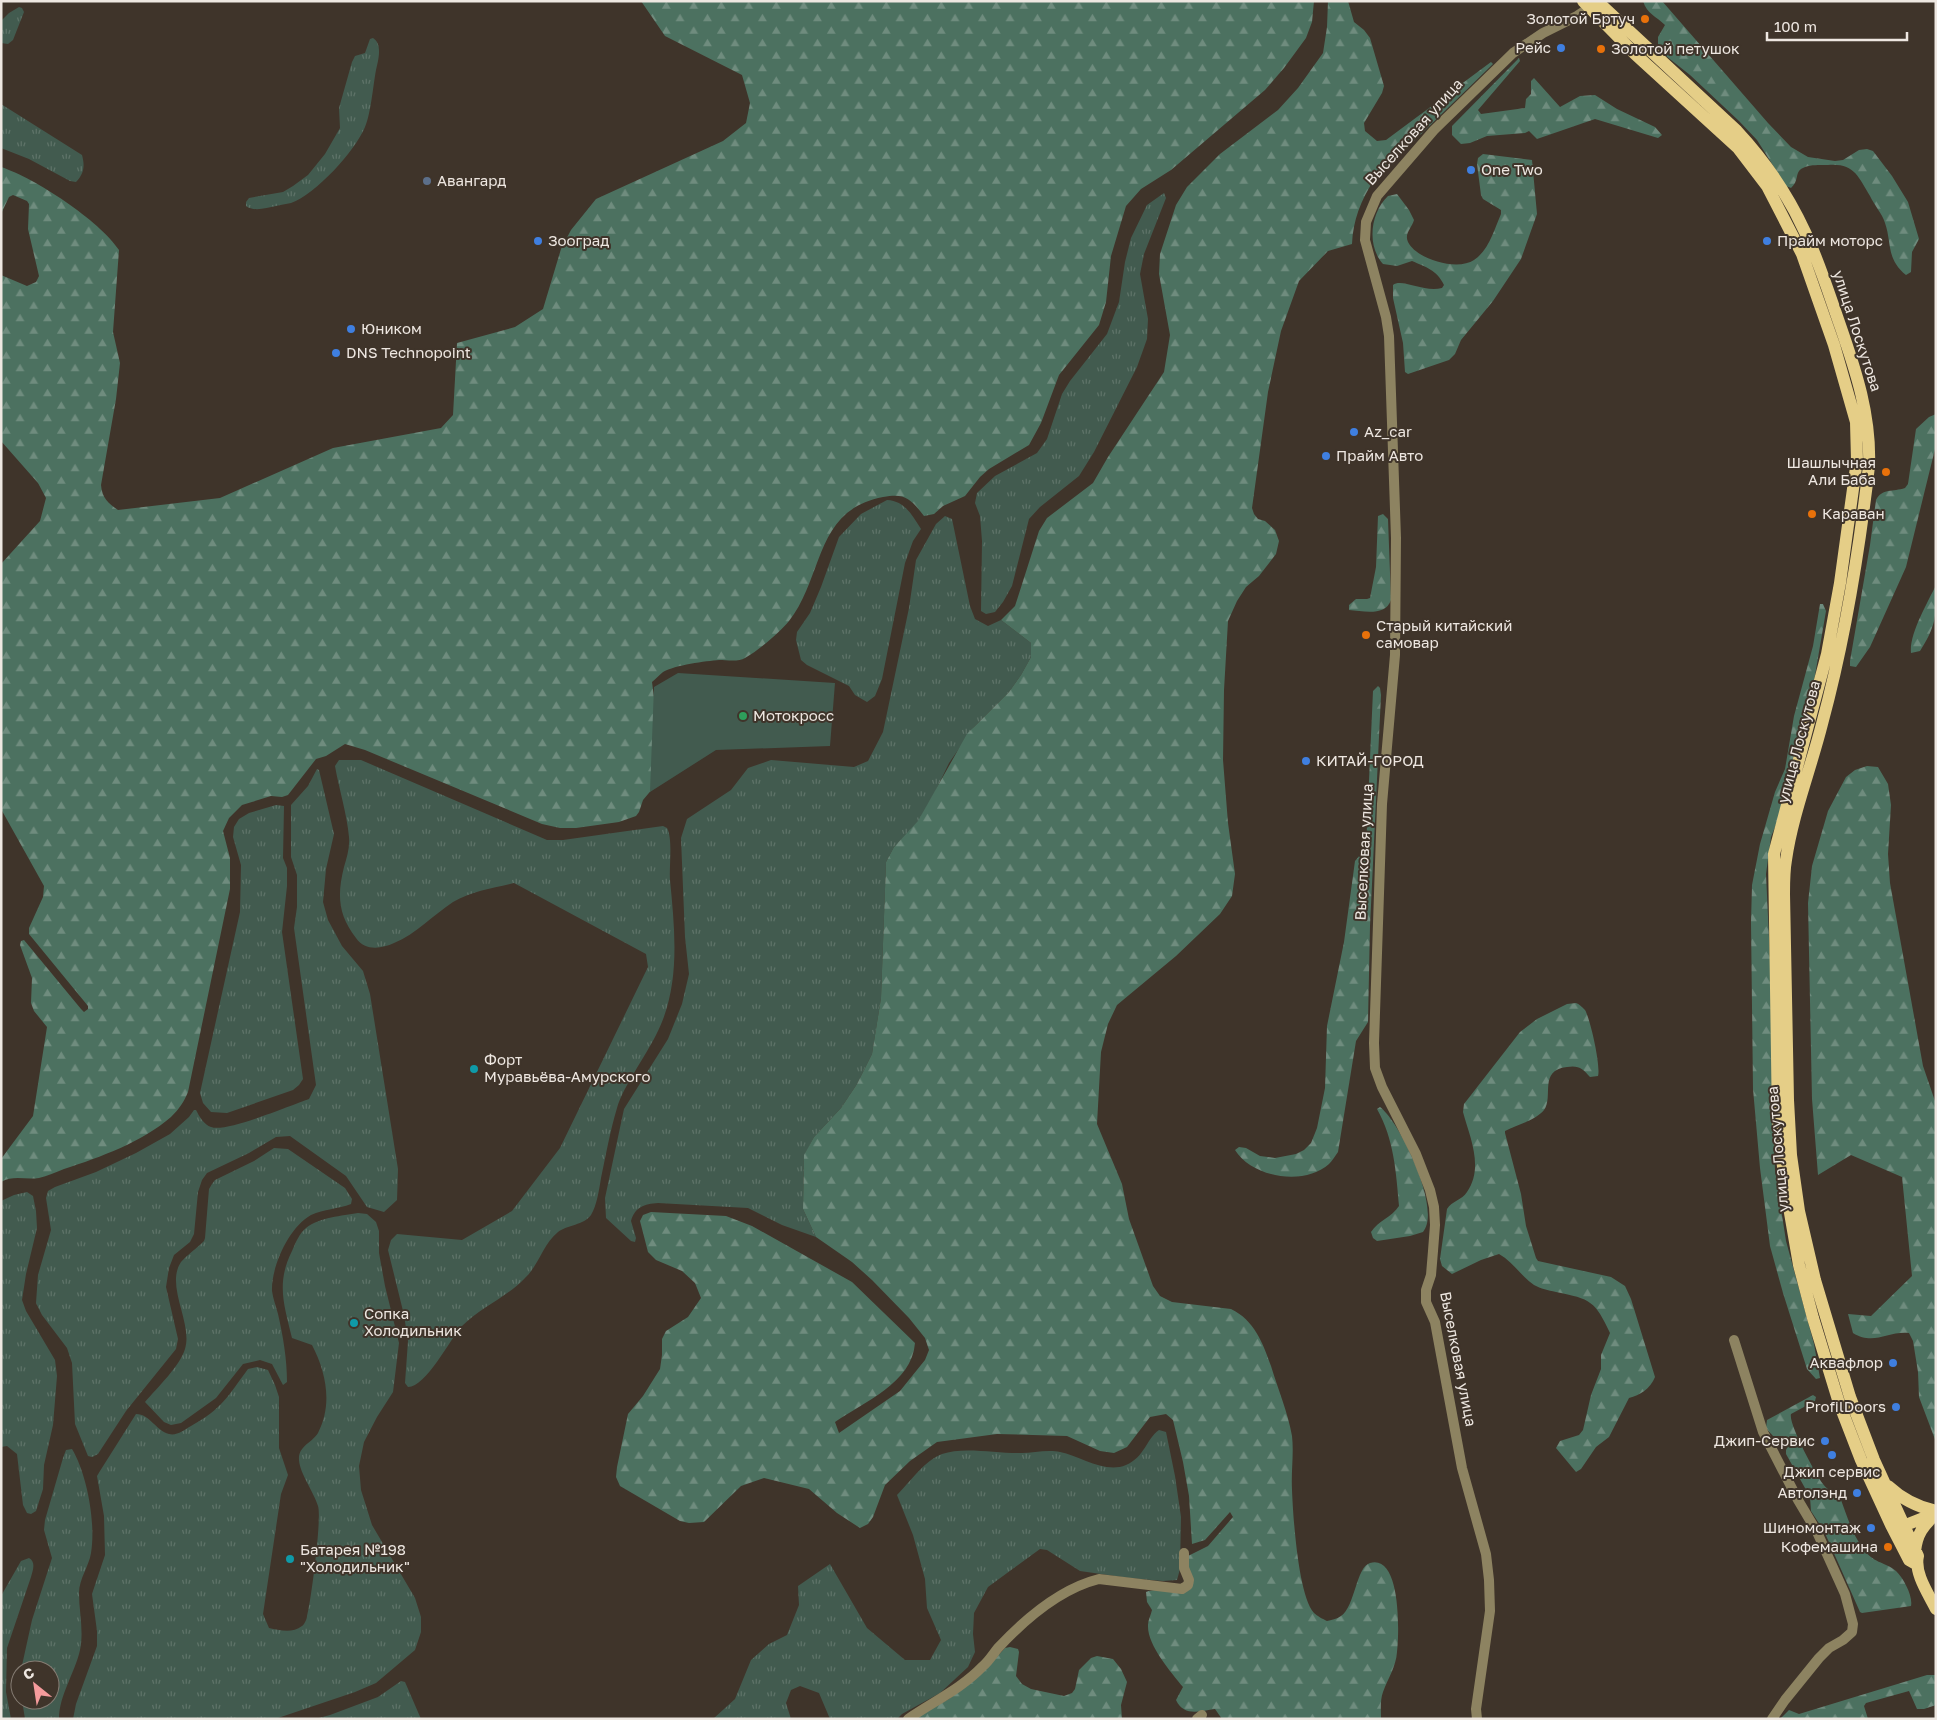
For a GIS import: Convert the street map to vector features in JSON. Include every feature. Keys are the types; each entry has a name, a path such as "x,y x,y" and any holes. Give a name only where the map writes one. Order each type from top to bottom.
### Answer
{"main road":[{"name":"улица Лоскутова","path":"1592,3 1737,131 1770,171 1809,240 1842,330 1867,414 1870,448 1869,466 1854,582 1844,637 1791,834 1786,861 1784,903 1788,1100 1791,1156 1799,1211 1815,1280 1850,1397 1884,1482 1909,1560 1917,1569"},
{"name":"улица Лоскутова","path":"1592,3 1738,148 1767,186 1802,254 1836,353 1856,422 1857,460 1840,583 1822,672 1774,854 1778,1123 1785,1184 1796,1247 1813,1318 1840,1403 1861,1460 1899,1527 1916,1550 1918,1556 1917,1569"},
{"path":"1884,1482 1899,1496 1936,1513"},
{"path":"1899,1527 1936,1513"},
{"path":"1916,1550 1920,1531 1936,1513"},
{"path":"1917,1569 1936,1609"}],"street":[{"name":"Выселковая улица","path":"1477,1719 1476,1709 1490,1611 1489,1580 1486,1554 1462,1468 1435,1322 1426,1302 1426,1290 1431,1275 1435,1234 1434,1207 1430,1190 1416,1154 1382,1087 1375,1068 1382,804 1395,655 1396,538 1389,336 1384,308 1366,240 1366,222 1377,196 1386,185 1434,130 1486,78 1513,53 1543,32 1592,3"},
{"path":"1734,1340 1764,1432 1798,1500 1817,1532 1844,1594 1852,1624 1852,1632 1843,1640 1828,1648 1785,1700 1772,1719"},
{"path":"908,1719 947,1696 984,1666 1019,1627 1051,1601 1085,1583 1099,1579 1182,1589 1188,1585 1189,1580 1184,1568 1184,1553"}],"green space":[{"path":"641,1 1314,1 1312,22 1306,38 1265,90 1171,170 1141,189 1126,206 1111,256 1106,302 1099,325 1059,375 1041,423 1029,445 989,469 965,496 943,506 934,514 924,516 911,501 897,496 883,497 861,504 844,516 832,530 823,547 800,604 789,621 769,641 742,659 683,665 663,672 652,682 664,775 643,800 636,816 619,822 576,828 560,828 542,824 365,750 345,744 326,756 316,759 288,795 282,797 271,796 242,805 229,818 223,831 230,858 230,889 188,1092 179,1108 160,1126 106,1154 39,1178 15,1178 1,1182 1,1159 33,1116 47,1027 34,1011 31,1003 32,978 20,945 21,941 24,940 84,1012 88,1009 88,1006 29,934 29,928 43,897 44,886 1,809 1,564 40,521 46,498 38,483 1,441 1,275 27,286 36,282 39,276 28,229 29,204 27,201 13,195 9,197 1,214 1,167 48,190 66,202 97,226 119,250 113,332 120,363 116,399 101,485 106,500 118,510 220,498 333,448 441,428 453,415 457,343 515,327 543,309 561,249 571,230 596,199 723,141 746,123 750,103 742,75 665,36"},
{"path":"1328,1 1348,1 1354,22 1370,38 1384,86 1382,93 1364,123 1365,131 1377,141 1386,140 1491,62 1493,64 1374,180 1358,210 1352,244 1328,251 1299,281 1281,331 1268,392 1252,508 1258,519 1265,521 1275,530 1279,541 1276,554 1259,576 1246,587 1228,621 1224,690 1223,760 1228,823 1235,874 1232,896 1220,914 1176,956 1117,1005 1108,1024 1101,1052 1097,1124 1122,1184 1129,1219 1153,1286 1160,1296 1172,1302 1231,1309 1246,1319 1252,1326 1265,1349 1292,1436 1292,1490 1295,1535 1304,1590 1314,1613 1327,1621 1339,1617 1346,1611 1365,1566 1370,1563 1380,1564 1388,1571 1393,1583 1398,1614 1398,1643 1395,1663 1382,1695 1381,1719 1222,1719 1215,1709 1193,1712 1183,1709 1179,1705 1176,1700 1183,1687 1155,1649 1149,1633 1148,1623 1152,1610 1147,1602 1146,1592 1159,1590 1181,1593 1189,1573 1188,1556 1208,1546 1233,1517 1230,1512 1205,1540 1192,1544 1189,1496 1183,1462 1173,1420 1166,1414 1150,1417 1127,1447 1114,1453 1100,1451 1067,1436 997,1434 937,1442 910,1461 885,1485 873,1517 868,1524 860,1528 837,1513 809,1489 764,1478 741,1486 704,1522 689,1523 680,1521 620,1486 616,1477 628,1414 643,1396 660,1369 662,1339 666,1331 688,1317 701,1298 695,1283 682,1271 656,1260 648,1252 640,1221 643,1215 651,1212 726,1216 752,1226 852,1282 915,1343 912,1357 896,1380 872,1399 835,1422 839,1433 900,1391 925,1360 929,1350 925,1338 909,1318 852,1262 816,1237 803,1209 804,1155 814,1137 841,1108 857,1084 872,1054 881,998 886,862 894,847 918,821 967,734 1009,692 1031,657 1031,643 1001,620 1015,606 1039,531 1047,518 1093,483 1164,372 1170,335 1159,274 1160,254 1176,205 1187,187 1220,154 1278,110 1298,88 1323,53"},
{"path":"1643,1 1662,1 1791,147 1808,157 1835,161 1843,160 1859,150 1867,149 1873,151 1892,176 1908,202 1919,239 1912,252 1911,272 1906,275 1895,263 1884,219 1854,172 1844,166 1837,165 1804,167 1799,171 1791,188 1786,186 1757,140 1690,75 1661,52 1658,45 1658,37 1665,25 1649,12"},
{"path":"19,7 24,12 13,40 8,44 1,43 1,21"},
{"path":"373,38 378,44 379,53 370,107 365,127 353,148 334,171 312,191 301,198 291,203 264,208 253,209 246,206 249,198 283,192 293,186 308,175 325,154 340,128 339,108 352,62 355,56 365,53 370,39"},
{"path":"1519,58 1520,61 1478,110 1481,114 1525,108 1526,99 1531,94 1531,81 1534,78 1560,107 1580,96 1595,95 1617,109 1655,127 1662,135 1658,138 1595,119 1537,139 1529,131 1525,133 1487,136 1470,143 1461,144 1452,135 1452,126"},
{"path":"1,104 82,155 83,170 76,182 70,181 29,159 1,148"},
{"path":"1483,154 1532,160 1537,214 1521,259 1493,301 1461,340 1455,354 1449,360 1408,374 1405,372 1403,343 1393,298 1393,285 1402,283 1435,289 1442,288 1444,285 1434,272 1412,261 1397,266 1383,264 1374,248 1374,220 1382,203 1388,196 1397,194 1414,220 1407,236 1408,242 1420,254 1429,259 1448,264 1467,263 1474,260 1484,251 1501,214 1501,210 1483,199 1481,195 1477,164 1478,158"},
{"path":"1164,193 1166,198 1144,254 1140,274 1148,319 1147,339 1137,367 1094,452 1079,476 1040,507 1029,519 1012,586 995,612 986,614 981,611 982,541 980,516 975,503 977,493 995,476 1037,453 1047,439 1062,394 1107,334 1119,302 1131,238 1147,205"},
{"path":"1936,414 1936,445 1906,567 1870,647 1856,667 1850,666 1876,500 1878,496 1885,492 1905,488 1908,484 1916,429 1929,417"},
{"path":"887,500 903,506 921,529 913,541 905,563 882,679 875,696 867,702 855,695 849,686 807,665 801,660 796,640 797,632 810,613 821,587 839,537 861,514"},
{"path":"1383,514 1388,519 1391,600 1384,609 1379,611 1349,610 1349,605 1356,599 1370,598 1376,567 1378,516"},
{"path":"945,516 952,519 970,606 975,619 988,626 1001,620 1031,643 1031,657 1009,692 974,727 949,763 918,822 894,847 886,862 881,998 872,1054 857,1084 841,1108 814,1137 804,1156 803,1209 816,1237 782,1225 748,1208 658,1203 644,1205 635,1212 631,1221 636,1238 635,1242 631,1241 606,1218 605,1198 624,1109 668,1039 682,1004 689,974 685,937 681,838 687,819 731,790 748,768 771,760 854,767 868,761 883,732 909,608 916,560 936,524"},
{"path":"1936,585 1933,627 1920,651 1911,653 1911,645 1916,628"},
{"path":"1820,604 1823,604 1826,611 1814,681 1781,812 1771,837 1766,874 1773,1024 1772,1096 1775,1170 1786,1241 1814,1344 1820,1378 1816,1379 1807,1369 1770,1246 1760,1168 1753,1089 1751,922 1752,885 1760,844 1775,792 1785,769 1794,716 1813,646"},
{"name":"Мотокросс","path":"678,673 835,683 830,746 716,750 650,792 654,687"},
{"path":"1378,686 1381,695 1370,926 1368,1022 1356,1041 1338,1152 1329,1164 1319,1171 1293,1177 1279,1176 1253,1167 1243,1160 1235,1150 1239,1147 1246,1148 1260,1156 1275,1158 1296,1154 1304,1150 1311,1143 1317,1128 1325,1088 1327,1026 1344,942 1355,861 1366,848 1373,691"},
{"path":"339,760 361,760 547,840 563,840 663,826 667,828 670,839 670,880 674,939 673,979 664,1017 656,1035 629,1081 617,1108 598,1197 593,1211 584,1221 558,1232 545,1248 530,1273 518,1285 469,1319 457,1332 430,1371 415,1385 408,1387 405,1383 408,1341 404,1315 388,1250 391,1240 397,1234 462,1240 512,1211 560,1148 648,967 646,954 514,883 483,890 460,898 410,935 394,943 374,948 364,945 356,938 342,913 340,887 349,841 347,819 335,766"},
{"path":"1867,766 1878,767 1888,784 1891,805 1888,854 1890,883 1923,1066 1936,1104 1936,1442 1919,1397 1918,1372 1913,1341 1909,1333 1874,1338 1861,1337 1853,1333 1848,1314 1871,1316 1912,1276 1902,1177 1851,1155 1818,1175 1812,1099 1808,903 1812,866 1828,811 1846,777 1855,770"},
{"path":"317,769 319,770 334,834 326,869 323,902 328,920 342,946 363,971 370,994 398,1169 397,1200 384,1212 367,1207 346,1176 290,1136 276,1137 249,1153 207,1173 202,1180 198,1192 194,1234 190,1242 174,1255 169,1268 166,1287 178,1339 176,1349 126,1411 98,1454 92,1457 88,1456 75,1424 72,1363 67,1348 42,1315 36,1303 38,1275 51,1230 46,1198 48,1191 96,1172 136,1153 170,1134 194,1110 196,1110 206,1124 219,1128 244,1122 309,1099 316,1085 294,928 297,907 297,875 291,857 291,805 308,786"},
{"path":"276,805 284,806 283,858 287,868 287,886 282,932 303,1079 293,1090 227,1113 211,1112 203,1103 200,1093 240,912 241,865 233,837 234,827 239,819 249,813"},
{"path":"1576,1003 1585,1010 1590,1022 1597,1053 1598,1076 1590,1077 1578,1067 1558,1069 1550,1078 1547,1105 1541,1114 1505,1131 1505,1133 1521,1194 1526,1226 1536,1258 1538,1261 1611,1277 1625,1286 1631,1299 1655,1377 1644,1391 1629,1398 1609,1437 1596,1447 1581,1469 1576,1472 1556,1448 1560,1441 1579,1435 1583,1430 1591,1395 1601,1369 1601,1355 1610,1333 1600,1314 1596,1308 1585,1300 1534,1285 1499,1254 1481,1260 1452,1274 1442,1266 1440,1259 1447,1209 1467,1192 1475,1173 1474,1152 1463,1112 1464,1104 1520,1032 1537,1019 1567,1004"},
{"path":"1380,1107 1389,1116 1398,1130 1416,1167 1427,1205 1427,1221 1423,1232 1377,1241 1373,1238 1371,1232 1399,1206 1391,1144 1377,1109"},
{"path":"274,1148 288,1149 345,1188 352,1199 351,1204 316,1213 303,1221 289,1238 278,1260 272,1281 272,1291 283,1339 287,1382 283,1385 272,1364 260,1360 243,1364 216,1398 181,1423 171,1425 164,1422 145,1402 173,1370 185,1349 185,1328 177,1293 177,1272 181,1262 204,1241 209,1189 215,1180 254,1161"},
{"path":"27,1192 33,1196 37,1228 22,1300 26,1311 55,1360 57,1376 53,1425 44,1465 43,1489 36,1511 31,1514 27,1513 23,1505 17,1454 7,1446 1,1447 1,1201"},
{"path":"358,1213 367,1214 376,1222 379,1231 379,1253 399,1343 393,1392 364,1442 359,1466 361,1490 372,1525 415,1598 421,1617 421,1632 415,1650 376,1683 275,1719 73,1719 76,1704 97,1646 92,1594 105,1555 104,1516 97,1476 136,1414 145,1417 164,1432 169,1434 178,1433 210,1414 224,1401 248,1369 257,1367 268,1370 279,1397 279,1448 288,1475 281,1494 263,1614 269,1628 290,1631 303,1625 309,1608 319,1513 316,1501 302,1471 299,1455 303,1448 318,1433 323,1422 326,1388 321,1366 312,1345 292,1338 284,1304 284,1273 296,1241 306,1228 324,1219"},
{"path":"1813,1395 1816,1397 1815,1401 1791,1414 1798,1438 1823,1484 1841,1500 1858,1542 1870,1557 1892,1568 1902,1578 1909,1593 1911,1606 1860,1612 1824,1531 1811,1511 1810,1497 1786,1454 1789,1444 1783,1436 1773,1436 1766,1428 1767,1420"},
{"path":"1159,1430 1166,1432 1181,1517 1180,1569 1177,1580 1163,1581 1129,1578 1080,1571 1047,1550 1040,1549 988,1587 974,1613 973,1634 975,1652 968,1667 940,1693 902,1714 897,1719 830,1719 819,1693 800,1686 791,1690 786,1703 791,1719 713,1719 735,1699 751,1660 769,1644 787,1635 799,1605 798,1586 830,1564 867,1628 905,1660 930,1660 941,1640 927,1608 925,1579 913,1535 897,1495 935,1457 960,1451 1026,1453 1051,1451 1068,1454 1101,1466 1118,1467 1132,1462"},
{"path":"72,1449 86,1485 91,1514 92,1541 91,1553 79,1588 82,1636 80,1650 64,1693 60,1710 60,1660 23,1660 32,1620 52,1558 44,1530 45,1520 66,1450"},
{"path":"29,1558 33,1564 33,1572 7,1648 6,1692 11,1719 1,1719 1,1596 21,1561"},
{"path":"1005,1648 1018,1649 1019,1652 1016,1676 1022,1684 1031,1689 1064,1696 1072,1693 1075,1689 1079,1670 1091,1658 1097,1656 1113,1659 1121,1669 1127,1682 1121,1705 1122,1719 912,1719 949,1699 987,1668"},
{"path":"1927,1675 1936,1675 1936,1705 1924,1709 1917,1709 1909,1691 1866,1703 1864,1706 1868,1719 1780,1719 1789,1710 1799,1714"},
{"path":"401,1681 405,1682 421,1719 315,1719 378,1697"},
{"path":"24,1710 60,1710 59,1719 25,1719"}],"place":[{"name":"Золотой Бртуч","path":"1645,19"},
{"name":"Рейс","path":"1561,48"},
{"name":"Золотой петушок","path":"1601,49"},
{"name":"One Two","path":"1471,170"},
{"name":"Авангард","path":"427,181"},
{"name":"Зооград","path":"538,241"},
{"name":"Прайм моторс","path":"1767,241"},
{"name":"Юником","path":"351,329"},
{"name":"DNS Technopoint","path":"336,353"},
{"name":"Az_car","path":"1354,432"},
{"name":"Прайм Авто","path":"1326,456"},
{"name":"Шашлычная Али Баба","path":"1886,472"},
{"name":"Караван","path":"1812,514"},
{"name":"Старый китайский самовар","path":"1366,635"},
{"name":"Мотокросс","path":"743,716"},
{"name":"КИТАЙ-ГОРОД","path":"1306,761"},
{"name":"Форт Муравьёва-Амурского","path":"474,1069"},
{"name":"Сопка Холодильник","path":"354,1323"},
{"name":"Аквафлор","path":"1893,1363"},
{"name":"ProfilDoors","path":"1896,1407"},
{"name":"Джип-Сервис","path":"1825,1441"},
{"name":"Джип сервис","path":"1832,1455"},
{"name":"Автолэнд","path":"1857,1493"},
{"name":"Шиномонтаж","path":"1871,1528"},
{"name":"Кофемашина","path":"1888,1547"},
{"name":"Батарея №198 \"Холодильник\"","path":"290,1559"}]}
